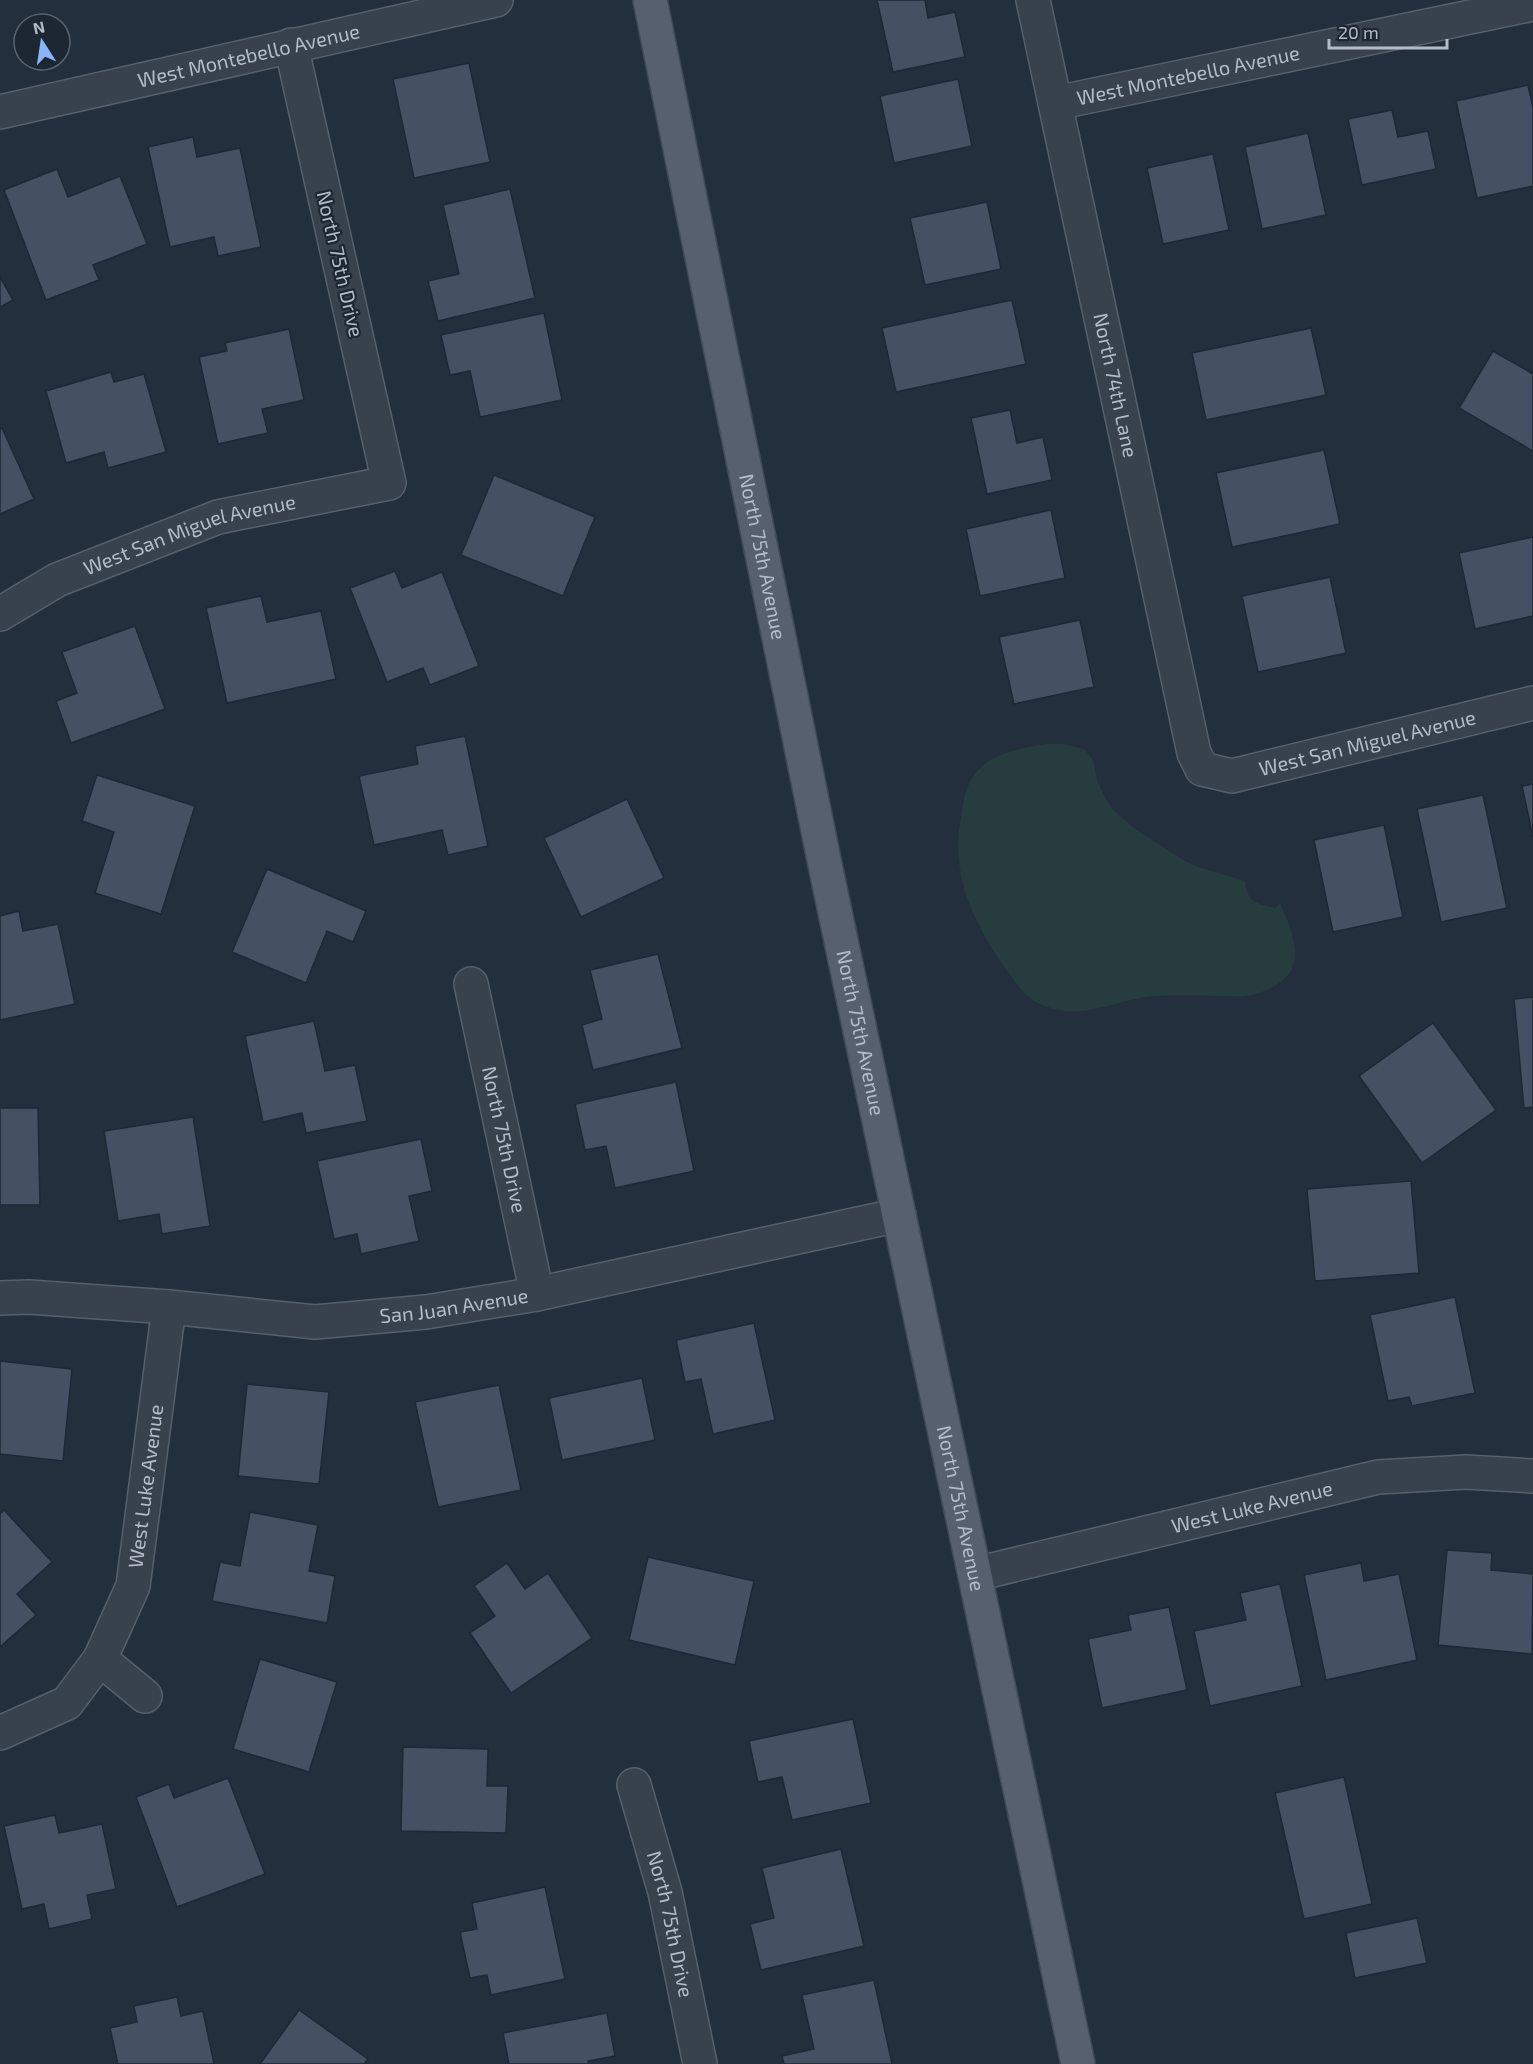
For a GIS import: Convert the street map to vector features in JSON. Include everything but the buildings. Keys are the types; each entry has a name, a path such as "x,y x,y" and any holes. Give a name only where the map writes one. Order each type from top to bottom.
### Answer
{"main road":[{"name":"North 75th Avenue","path":"650,0 819,837 1078,2064"}],"street":[{"name":"West Montebello Avenue","path":"0,112 496,0"},
{"name":"North 74th Lane","path":"1033,0 1194,753 1202,769"},
{"name":"West Montebello Avenue","path":"1056,103 1492,6 1533,4"},
{"name":"North 75th Drive","path":"291,45 389,483"},
{"name":"West San Miguel Avenue","path":"0,614 57,580 218,517 389,483"},
{"name":"West San Miguel Avenue","path":"1202,769 1232,776 1533,703"},
{"name":"North 75th Drive","path":"471,984 537,1294"},
{"name":"San Juan Avenue","path":"0,1298 169,1307 315,1322 426,1312 537,1294 899,1215"},
{"name":"West Luke Avenue","path":"0,1733 67,1703 100,1659 133,1586 169,1307"},
{"name":"West Luke Avenue","path":"976,1574 1378,1477 1466,1472 1533,1476"},
{"path":"100,1659 145,1696"},
{"name":"North 75th Drive","path":"634,1785 665,1892 700,2064"}],"green space":[{"path":"1045,744 1062,744 1084,749 1093,760 1098,783 1112,809 1135,829 1183,860 1198,867 1245,881 1248,894 1254,901 1275,908 1280,903 1294,944 1294,961 1289,974 1269,989 1247,996 1155,996 1084,1011 1055,1009 1040,1004 1026,994 997,956 977,921 963,883 958,844 966,793 980,768 999,756"}]}
